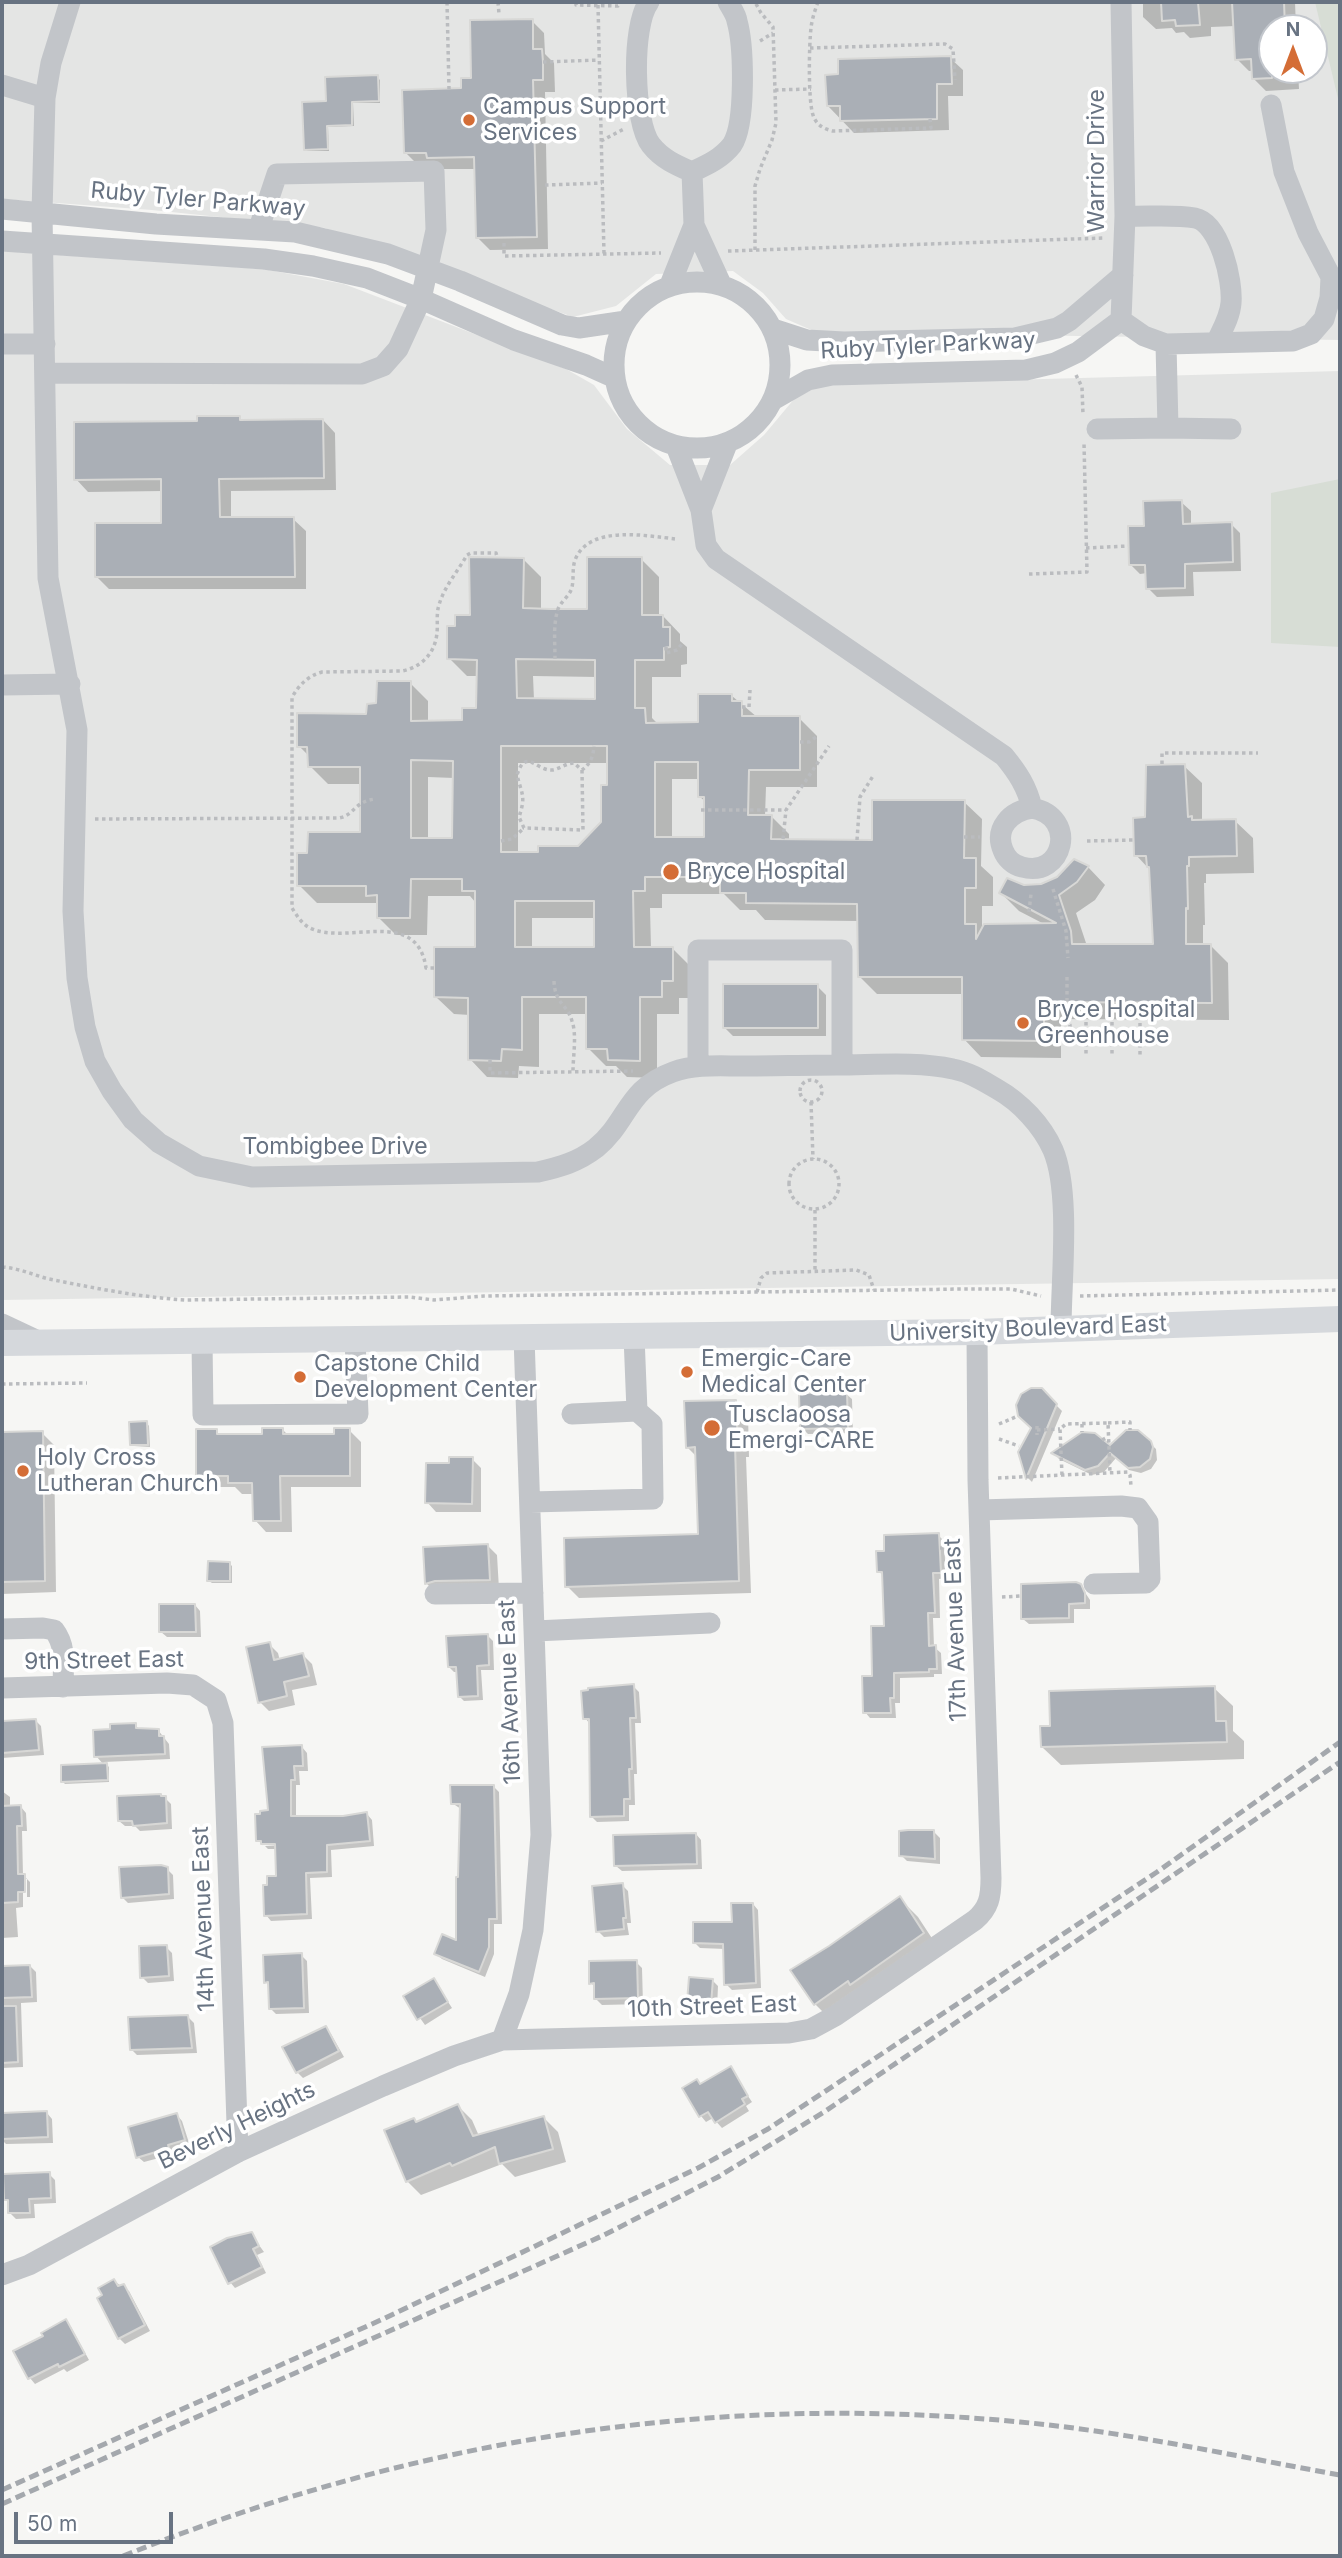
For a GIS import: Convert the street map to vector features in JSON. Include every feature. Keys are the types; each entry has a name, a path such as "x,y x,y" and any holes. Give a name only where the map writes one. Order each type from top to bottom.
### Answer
{"main road":[{"name":"University Boulevard East","path":"2,1343 977,1332 1340,1320"}],"street":[{"name":"Tombigbee Drive","path":"70,2 51,63 45,98 42,213 48,578 78,730 73,911 77,978 85,1027 95,1061 133,1121 159,1143 199,1166 252,1178 538,1172 575,1163 597,1147 616,1127 628,1106 646,1084 674,1071 698,1066 929,1066 955,1069 979,1079 1013,1099 1040,1129 1053,1150 1062,1194 1061,1329"},
{"path":"649,2 640,20 637,41 639,109 643,128 650,144 666,161 692,173"},
{"path":"692,173 716,161 732,144 739,128 742,105 741,40 737,19 727,2"},
{"name":"Warrior Drive","path":"1121,2 1125,216 1121,320"},
{"path":"2,85 45,98"},
{"path":"1121,320 1144,336 1166,344 1293,341 1311,334 1324,319 1330,298 1331,277 1308,233 1284,173 1271,104"},
{"path":"45,373 362,374 383,366 398,349 421,299 436,230 434,172 277,174 260,228"},
{"path":"692,173 694,225 721,284"},
{"name":"Ruby Tyler Parkway","path":"2,209 156,224 295,232 388,254 428,268 562,325 579,328 626,321"},
{"path":"1125,216 1198,218 1213,231 1225,258 1231,302 1227,322 1216,343"},
{"path":"670,285 694,225"},
{"path":"2,241 264,259 367,278 514,340 615,378"},
{"name":"Ruby Tyler Parkway","path":"774,329 807,340 844,342 1015,338 1057,328 1069,321 1123,275"},
{"path":"696,281 721,284 742,294 760,309 774,329 780,352 780,377 773,400 761,419 727,444 701,448 676,446 655,437 636,422 622,401 615,378 616,348 626,321 645,299 670,285 696,281"},
{"name":"Ruby Tyler Parkway","path":"773,400 808,380 832,374 1027,370 1055,363 1078,352 1121,320"},
{"path":"2,344 45,344"},
{"path":"1166,344 1168,428"},
{"path":"1088,427 1231,429"},
{"path":"701,510 727,444"},
{"path":"676,446 701,510 706,545 716,559 1004,756 1019,773 1028,791 1031,808"},
{"path":"2,685 70,684"},
{"path":"698,1066 698,950 842,950 842,1065"},
{"path":"2,1324 42,1343"},
{"name":"17th Avenue East","path":"975,1920 985,1911 989,1901 991,1878 979,1510 977,1332"},
{"path":"634,1336 637,1411"},
{"name":"16th Avenue East","path":"502,2040 519,1994 533,1930 540,1848 524,1337"},
{"path":"202,1341 203,1415 358,1414 355,1339"},
{"path":"530,1502 653,1499 652,1424 637,1411 572,1414"},
{"path":"979,1510 1138,1508 1148,1522 1150,1580 1146,1583 1094,1584"},
{"path":"435,1594 533,1592"},
{"path":"535,1631 710,1623"},
{"path":"2,1629 54,1630 62,1640 64,1650 63,1686"},
{"name":"9th Street East","path":"2,1688 167,1683 193,1685 205,1692"},
{"name":"14th Avenue East","path":"205,1692 216,1700 223,1723 238,2152"},
{"name":"10th Street East","path":"502,2040 761,2034 811,2029 835,2016 975,1920"},
{"name":"Beverly Heights","path":"2,2275 29,2265 238,2152 395,2081 454,2056 502,2040"}],"path":[{"path":"447,2 449,89"},
{"path":"498,2 499,14"},
{"path":"576,2 576,5 618,6 621,2"},
{"path":"755,2 773,27 776,122 772,141 755,186 755,250"},
{"path":"818,2 811,28 811,89 813,116 825,130 931,128 930,119"},
{"path":"598,5 604,254"},
{"path":"810,48 945,44 953,49 955,80"},
{"path":"543,62 599,60"},
{"path":"775,90 811,89"},
{"path":"545,185 602,183"},
{"path":"715,251 1103,238"},
{"path":"504,243 505,256 662,253"},
{"path":"1028,574 1087,572 1088,427 1082,387 1075,373"},
{"path":"555,659 556,612 572,587 576,557 583,547 628,533 676,539"},
{"path":"1086,548 1128,546"},
{"path":"434,968 426,968 422,951 406,936 383,931 312,929 303,923 292,908 290,710 292,697 303,681 312,675 323,672 392,672 413,669 423,663 436,643 438,607 467,555 496,553 497,557"},
{"path":"666,647 666,653 673,652 682,644"},
{"path":"742,707 750,707 750,690"},
{"path":"800,742 809,742 816,737"},
{"path":"582,770 594,756 594,746"},
{"path":"783,839 786,810 829,746"},
{"path":"1162,764 1162,753 1258,753"},
{"path":"524,828 519,817 524,794 517,775 522,764 527,761 555,770 574,763 582,770 583,830"},
{"path":"857,839 860,797 873,776"},
{"path":"75,819 344,818 359,803 376,799"},
{"path":"701,810 786,810"},
{"path":"501,841 512,838 524,828 583,830 589,835"},
{"path":"964,837 983,837"},
{"path":"1087,841 1134,840"},
{"path":"1053,889 1066,931 1068,958"},
{"path":"1029,912 1031,894"},
{"path":"1067,977 1070,1043"},
{"path":"554,981 556,999 567,1011 573,1024 573,1072"},
{"path":"1086,1022 1086,1056"},
{"path":"1112,1022 1112,1056"},
{"path":"1140,1023 1140,1055"},
{"path":"490,1060 490,1073 636,1072"},
{"path":"811,1081 820,1085 822,1091 818,1100 811,1102 803,1098 801,1092 805,1083 811,1081"},
{"path":"811,1102 813,1159"},
{"path":"813,1159 821,1160 834,1169 839,1184 835,1199 815,1210 794,1200 788,1185 798,1164 813,1159"},
{"path":"815,1210 816,1271"},
{"path":"2,1267 17,1268 46,1278 156,1298 185,1300 410,1297 434,1300 484,1296 1011,1289 1061,1297 1340,1290"},
{"path":"757,1292 761,1278 767,1273 816,1271 863,1271 873,1281 875,1290"},
{"path":"2,1384 87,1383"},
{"path":"997,1425 1018,1416"},
{"path":"1037,1431 1060,1429 1066,1424 1130,1422 1130,1430"},
{"path":"1108,1423 1110,1473"},
{"path":"1082,1424 1082,1432"},
{"path":"1060,1429 1062,1475"},
{"path":"997,1438 1019,1446"},
{"path":"1102,1440 1108,1439 1114,1443"},
{"path":"998,1478 1128,1472 1132,1507"}],"shaded area":[{"path":"2,2 1328,2 1340,40 1340,340 816,332 786,319 763,293 733,271 656,274 616,306 573,317 325,228 152,210 2,199"},
{"path":"1315,2 1340,2 1340,107 1328,57 1328,14 1318,14"},
{"name":"Bryce Hospital","path":"2,251 263,269 344,284 566,369 594,385 627,429 670,465 730,465 764,435 795,398 821,385 1340,371 1340,1279 2,1300"},
{"path":"1340,479 1340,647 1271,643 1271,493"}],"building":[{"path":"1161,2 1198,2 1200,25 1176,26 1175,20 1162,21"},
{"path":"1232,2 1284,2 1284,14 1258,14 1258,79 1252,79 1251,59 1235,60"},
{"name":"Campus Support Services","path":"533,19 533,49 542,49 543,62 543,80 533,80 537,237 476,238 474,157 427,158 426,153 404,153 402,90 461,88 461,78 471,78 470,20"},
{"path":"951,56 952,84 937,84 937,119 840,121 840,106 827,106 825,75 838,74 838,59"},
{"path":"378,75 379,101 352,102 352,125 327,126 328,149 304,150 302,102 326,101 325,77"},
{"path":"197,416 240,416 240,420 323,419 324,478 219,479 220,517 294,517 295,577 95,577 95,523 161,523 161,479 74,480 74,422 197,421"},
{"path":"1182,500 1183,524 1232,522 1233,562 1185,564 1185,588 1146,589 1145,565 1129,565 1128,526 1144,526 1143,501"},
{"path":"469,557 524,558 523,608 587,609 587,557 642,557 642,615 663,615 663,627 670,627 670,647 664,648 664,660 635,660 635,708 645,708 646,723 698,722 698,694 732,694 732,701 742,701 742,716 800,716 800,770 749,770 748,815 772,815 771,839 872,840 872,800 965,800 964,858 976,858 976,888 965,888 965,924 976,924 976,939 984,924 1056,923 999,893 1007,878 1024,885 1041,884 1057,877 1074,859 1089,866 1077,882 1059,895 1071,931 1072,944 1153,944 1149,867 1146,856 1134,856 1133,818 1145,817 1146,765 1185,764 1188,817 1192,816 1192,820 1236,819 1237,856 1189,857 1187,866 1186,944 1211,944 1212,1003 1044,1002 1044,1041 962,1040 962,977 858,977 857,904 746,903 746,893 720,893 720,877 645,877 645,891 633,891 634,947 673,947 673,981 662,981 662,997 640,997 640,1061 608,1060 607,1049 586,1049 586,997 522,997 522,1050 502,1049 501,1061 468,1060 468,998 434,997 434,947 475,947 475,891 462,891 462,879 411,879 410,918 377,918 377,895 366,896 366,886 297,886 297,853 307,853 308,832 360,832 360,767 308,767 307,747 297,747 297,713 366,714 367,704 376,703 377,681 411,681 411,721 462,720 462,708 476,708 477,660 447,659 447,626 455,626 455,615 470,615","holes":["516,659 595,660 595,699 517,698","501,746 607,746 607,785 601,785 601,822 578,846 538,846 538,852 501,852","411,760 453,761 452,838 411,838","655,762 698,762 698,797 704,797 704,837 655,837","515,901 594,901 594,947 515,947"]},
{"path":"723,984 818,984 818,1028 723,1028"},
{"path":"1031,1388 1042,1388 1057,1404 1026,1479 1018,1452 1031,1428 1018,1416 1016,1405 1021,1394"},
{"path":"847,1392 848,1428 800,1429 799,1393"},
{"path":"736,1400 739,1581 565,1587 564,1538 698,1534 695,1447 686,1448 684,1401"},
{"path":"147,1421 148,1445 130,1445 129,1422"},
{"path":"262,1428 283,1428 283,1434 334,1434 334,1428 350,1428 350,1476 280,1476 281,1521 253,1521 252,1483 228,1483 228,1476 196,1476 196,1429 217,1429 217,1434 262,1434"},
{"path":"1126,1430 1138,1430 1151,1441 1153,1447 1150,1459 1140,1467 1128,1468 1110,1453 1098,1466 1085,1470 1051,1453 1082,1432 1095,1433 1110,1445"},
{"path":"43,1431 45,1581 2,1582 2,1432"},
{"path":"449,1457 473,1457 472,1504 425,1503 426,1463 449,1463"},
{"path":"939,1533 941,1573 933,1573 935,1613 928,1613 929,1646 936,1645 937,1669 929,1669 929,1672 894,1673 894,1698 890,1698 891,1713 863,1713 862,1676 872,1676 871,1626 884,1626 882,1572 877,1572 876,1551 884,1551 884,1535"},
{"path":"488,1544 490,1580 435,1581 425,1584 423,1547"},
{"path":"208,1561 230,1562 230,1581 207,1581"},
{"path":"1021,1584 1081,1584 1085,1593 1085,1603 1069,1604 1069,1618 1021,1619"},
{"path":"159,1604 195,1604 196,1632 159,1632"},
{"path":"488,1634 489,1665 477,1666 478,1696 458,1697 456,1667 448,1667 446,1636"},
{"path":"270,1642 274,1660 303,1653 309,1676 284,1682 287,1696 258,1703 246,1647"},
{"path":"634,1684 636,1718 630,1718 630,1799 624,1799 624,1816 590,1817 589,1719 583,1719 581,1691"},
{"path":"1215,1686 1216,1721 1226,1721 1227,1742 1041,1747 1040,1726 1050,1726 1049,1691"},
{"path":"36,1719 39,1750 2,1753 2,1721"},
{"path":"136,1723 136,1728 159,1729 159,1736 164,1736 165,1754 94,1757 93,1730 110,1729 110,1724"},
{"path":"302,1745 303,1766 294,1766 295,1780 291,1780 291,1816 343,1816 367,1812 370,1841 327,1845 327,1872 306,1873 307,1914 264,1916 263,1885 267,1885 267,1876 276,1876 275,1844 261,1844 261,1841 256,1841 255,1814 268,1810 262,1747"},
{"path":"107,1763 108,1780 61,1782 61,1765"},
{"path":"450,1785 494,1785 497,1919 489,1919 489,1947 479,1972 434,1954 442,1934 456,1940 460,1804 451,1804"},
{"path":"117,1796 166,1796 167,1823 133,1826 132,1821 118,1821"},
{"path":"21,1805 22,1826 17,1826 18,1874 25,1874 25,1892 18,1892 18,1902 2,1903 2,1806"},
{"path":"934,1830 935,1859 899,1856 899,1831"},
{"path":"696,1833 697,1864 614,1866 613,1835"},
{"path":"119,1867 168,1867 169,1894 121,1898"},
{"path":"623,1883 626,1918 623,1918 624,1929 596,1932 592,1886"},
{"path":"900,1896 924,1933 850,1985 848,1981 814,2005 790,1970"},
{"path":"731,1903 753,1903 756,1983 724,1985 723,1944 693,1943 693,1922 732,1922"},
{"path":"167,1945 169,1976 140,1978 139,1946"},
{"path":"302,1953 304,2008 269,2009 263,1955"},
{"path":"637,1960 638,1998 594,1999 594,1983 589,1984 589,1961"},
{"path":"30,1965 32,1997 2,1998 2,1966"},
{"path":"689,1977 713,1979 711,2004 687,2002"},
{"path":"434,1978 448,2002 417,2020 403,1996"},
{"path":"2,2006 16,2006 18,2062 2,2063"},
{"path":"188,2015 192,2048 130,2050 128,2017"},
{"path":"326,2026 339,2051 296,2073 282,2047"},
{"path":"731,2066 748,2096 742,2099 745,2104 715,2123 708,2112 699,2117 682,2088 697,2079 700,2084"},
{"path":"458,2104 473,2136 544,2116 553,2149 499,2164 495,2147 406,2182 384,2130 414,2118 416,2122"},
{"path":"47,2111 48,2137 2,2139 2,2113"},
{"path":"177,2113 185,2140 136,2158 128,2127"},
{"path":"50,2172 51,2198 29,2199 30,2213 8,2213 8,2200 4,2200 3,2174"},
{"path":"252,2232 259,2246 253,2249 262,2267 228,2284 210,2247 227,2238"},
{"path":"114,2279 118,2286 124,2284 145,2325 118,2339 97,2298 102,2295 98,2288"},
{"path":"66,2319 85,2354 28,2379 13,2351 43,2336 41,2333"}],"railway":[{"path":"2,2490 383,2319 698,2168 768,2129 1157,1872 1340,1742"},
{"path":"2,2504 602,2236 718,2177 824,2112 1340,1762"},
{"path":"123,2556 232,2516 342,2482 452,2455 564,2434 676,2421 789,2414 904,2414 1020,2422 1141,2438 1340,2475"}],"place":[{"name":"Campus Support Services","path":"469,120"},
{"name":"Bryce Hospital","path":"671,872"},
{"name":"Bryce Hospital Greenhouse","path":"1023,1023"},
{"name":"Emergic-Care Medical Center","path":"687,1372"},
{"name":"Capstone Child Development Center","path":"300,1377"},
{"name":"Tusclaoosa Emergi-CARE","path":"712,1428"},
{"name":"Holy Cross Lutheran Church","path":"23,1471"}]}
